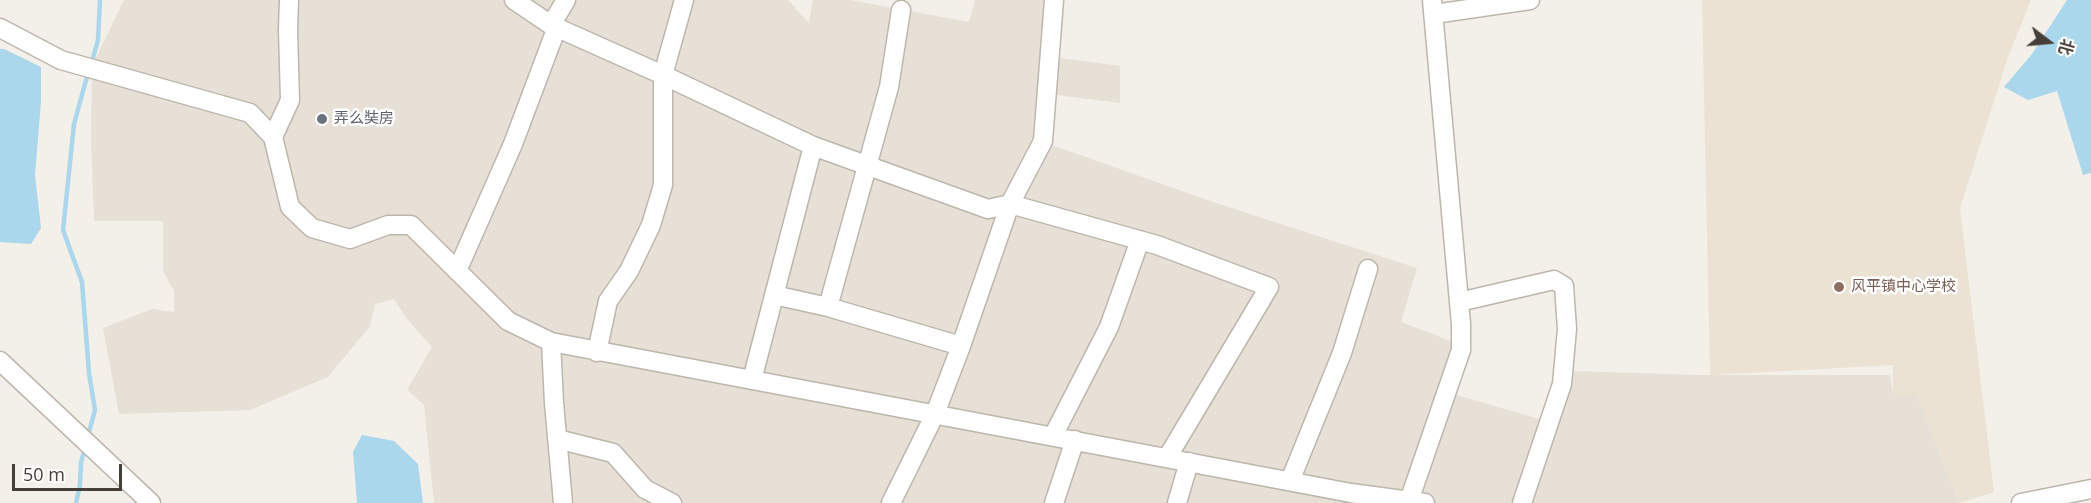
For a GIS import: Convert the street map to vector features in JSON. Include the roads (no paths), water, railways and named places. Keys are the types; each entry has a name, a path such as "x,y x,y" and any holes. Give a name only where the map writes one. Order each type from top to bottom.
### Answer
{"street":[{"path":"273,137 290,100 289,0"},
{"path":"514,0 554,26 813,146 988,209 1010,204 1140,240 1269,287 1167,458"},
{"path":"457,271 513,144 554,26 566,0"},
{"path":"597,352 608,302 629,271 651,225 663,185 663,75 684,0"},
{"path":"891,503 935,414 1010,204 1043,141 1054,0"},
{"path":"0,28 61,60 250,114 273,137 290,207 312,228 350,239 388,225 411,225 508,321 551,342 1351,493 1417,502 1461,350 1459,302 1433,7 1530,0"},
{"path":"828,307 889,87 901,10"},
{"path":"752,380 813,146"},
{"path":"988,209 998,240"},
{"path":"1053,436 1109,327 1140,240"},
{"path":"1290,481 1342,353 1368,269"},
{"path":"1459,302 1554,280 1564,285 1568,329 1562,384 1522,503"},
{"path":"774,295 828,307 961,346"},
{"path":"551,342 563,503"},
{"path":"0,361 151,503"},
{"path":"557,439 613,453 645,489 672,503"},
{"path":"1054,503 1075,440"},
{"path":"1177,503 1189,462"},
{"path":"2021,503 2091,489"}],"water":[{"path":"2067,0 2091,0 2091,173 2083,175 2057,91 2028,100 2004,87 2032,54"},
{"path":"0,49 41,67 41,101 35,175 41,228 31,244 0,242"},
{"path":"362,435 394,441 418,464 423,503 357,503 353,452"}],"waterway":[{"path":"91,65 98,40 100,0"},
{"path":"88,73 74,124 63,230 82,282 89,373 95,410 88,436"},
{"path":"76,503 85,447"}],"place":[{"name":"弄么奘房","path":"322,119"},
{"name":"风平镇中心学校","path":"1839,287"}]}
